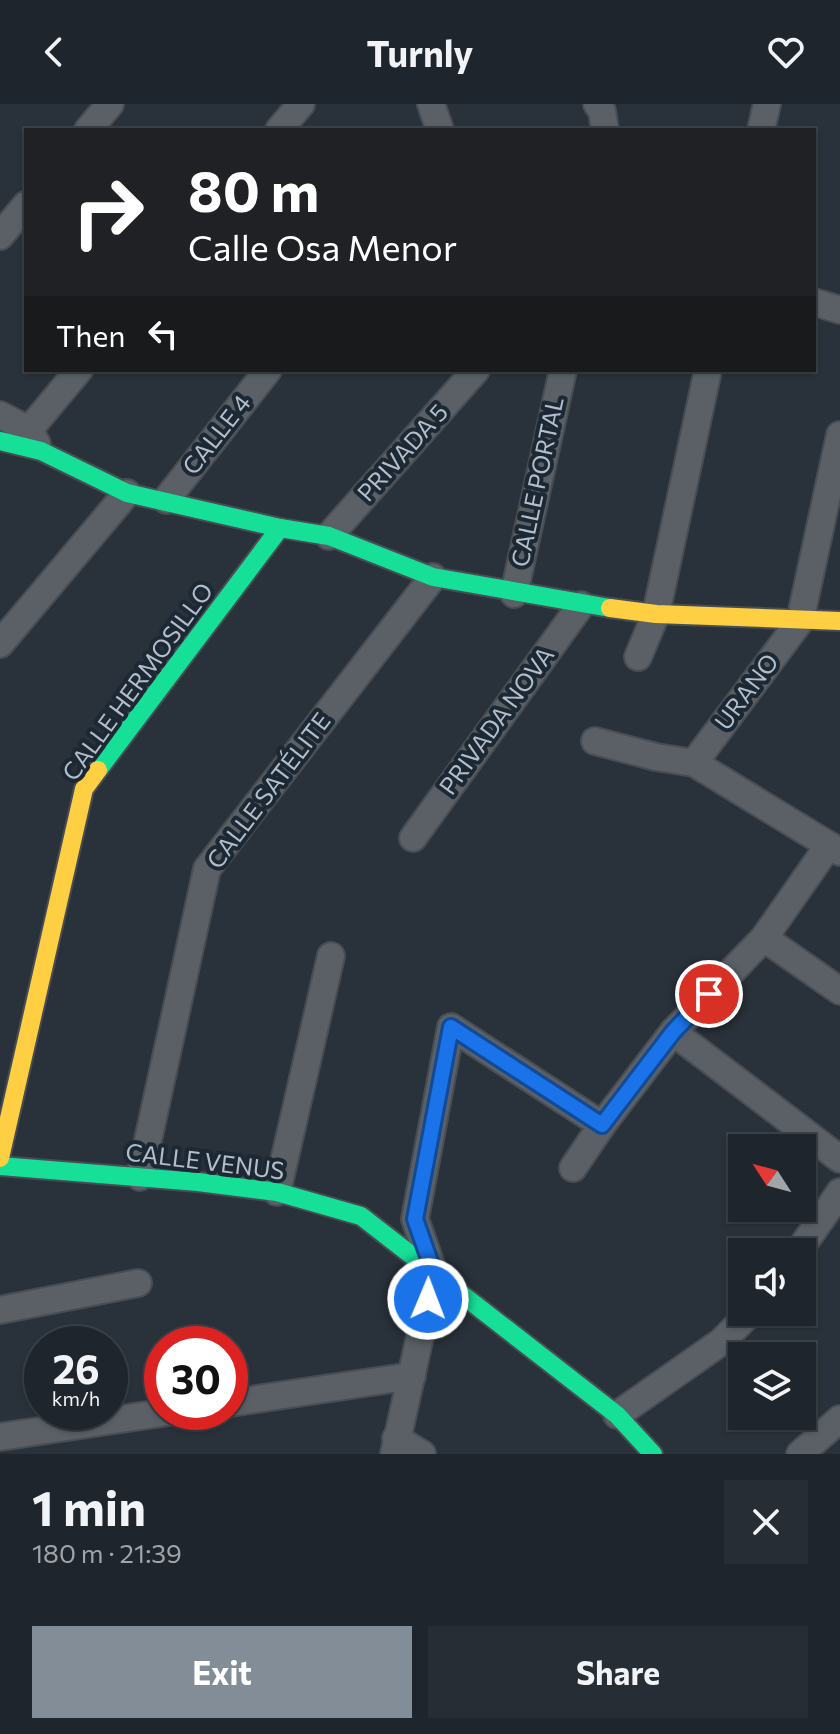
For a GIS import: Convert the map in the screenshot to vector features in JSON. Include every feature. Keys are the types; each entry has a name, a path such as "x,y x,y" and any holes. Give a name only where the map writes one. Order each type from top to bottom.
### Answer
{"street":[{"path":"90,128 110,104"},
{"path":"281,128 301,104"},
{"path":"431,104 439,128"},
{"path":"597,104 602,111 605,128"},
{"path":"761,128 767,104"},
{"path":"0,236 24,207"},
{"path":"816,303 840,310"},
{"path":"35,440 78,372"},
{"name":"CALLE 4","path":"166,500 266,372"},
{"name":"PRIVADA 5","path":"329,536 474,372"},
{"name":"CALLE PORTAL","path":"514,594 563,372"},
{"path":"638,657 656,614 708,372"},
{"path":"0,415 35,440 127,493 329,536 433,577 514,594 656,614 840,621"},
{"path":"800,621 840,435"},
{"path":"0,441 35,440"},
{"path":"0,644 127,493"},
{"name":"CALLE HERMOSILLO","path":"0,1158 84,789 280,528"},
{"name":"CALLE SATÉLITE","path":"140,1177 207,869 433,577"},
{"name":"PRIVADA NOVA","path":"413,838 581,605"},
{"name":"URANO","path":"694,763 800,621"},
{"path":"573,1168 673,1032 764,938 835,849 694,763 595,741"},
{"path":"764,938 840,991"},
{"path":"277,1192 331,956"},
{"path":"422,1454 395,1446 434,1273 415,1219 451,1027 602,1125"},
{"path":"673,1032 840,1159"},
{"name":"CALLE VENUS","path":"0,1166 198,1182 277,1192 361,1216 617,1415 653,1454"},
{"path":"808,1238 840,1192"},
{"path":"0,1310 138,1283"},
{"path":"617,1415 721,1342 737,1326"},
{"path":"248,1400 412,1376"},
{"path":"0,1437 144,1416"},
{"path":"800,1454 840,1419"}],"traffic: fast":[{"path":"0,441 41,451 127,493 329,536 433,577 610,608"},
{"path":"98,770 280,528"},
{"path":"0,1166 198,1182 277,1192 361,1216 617,1415 653,1454"}],"traffic: slow":[{"path":"610,608 656,614 840,621"},
{"path":"0,1158 84,789 98,770"}],"route":[{"path":"428,1299 434,1273 415,1219 451,1027 602,1125 673,1032 709,994"}]}
